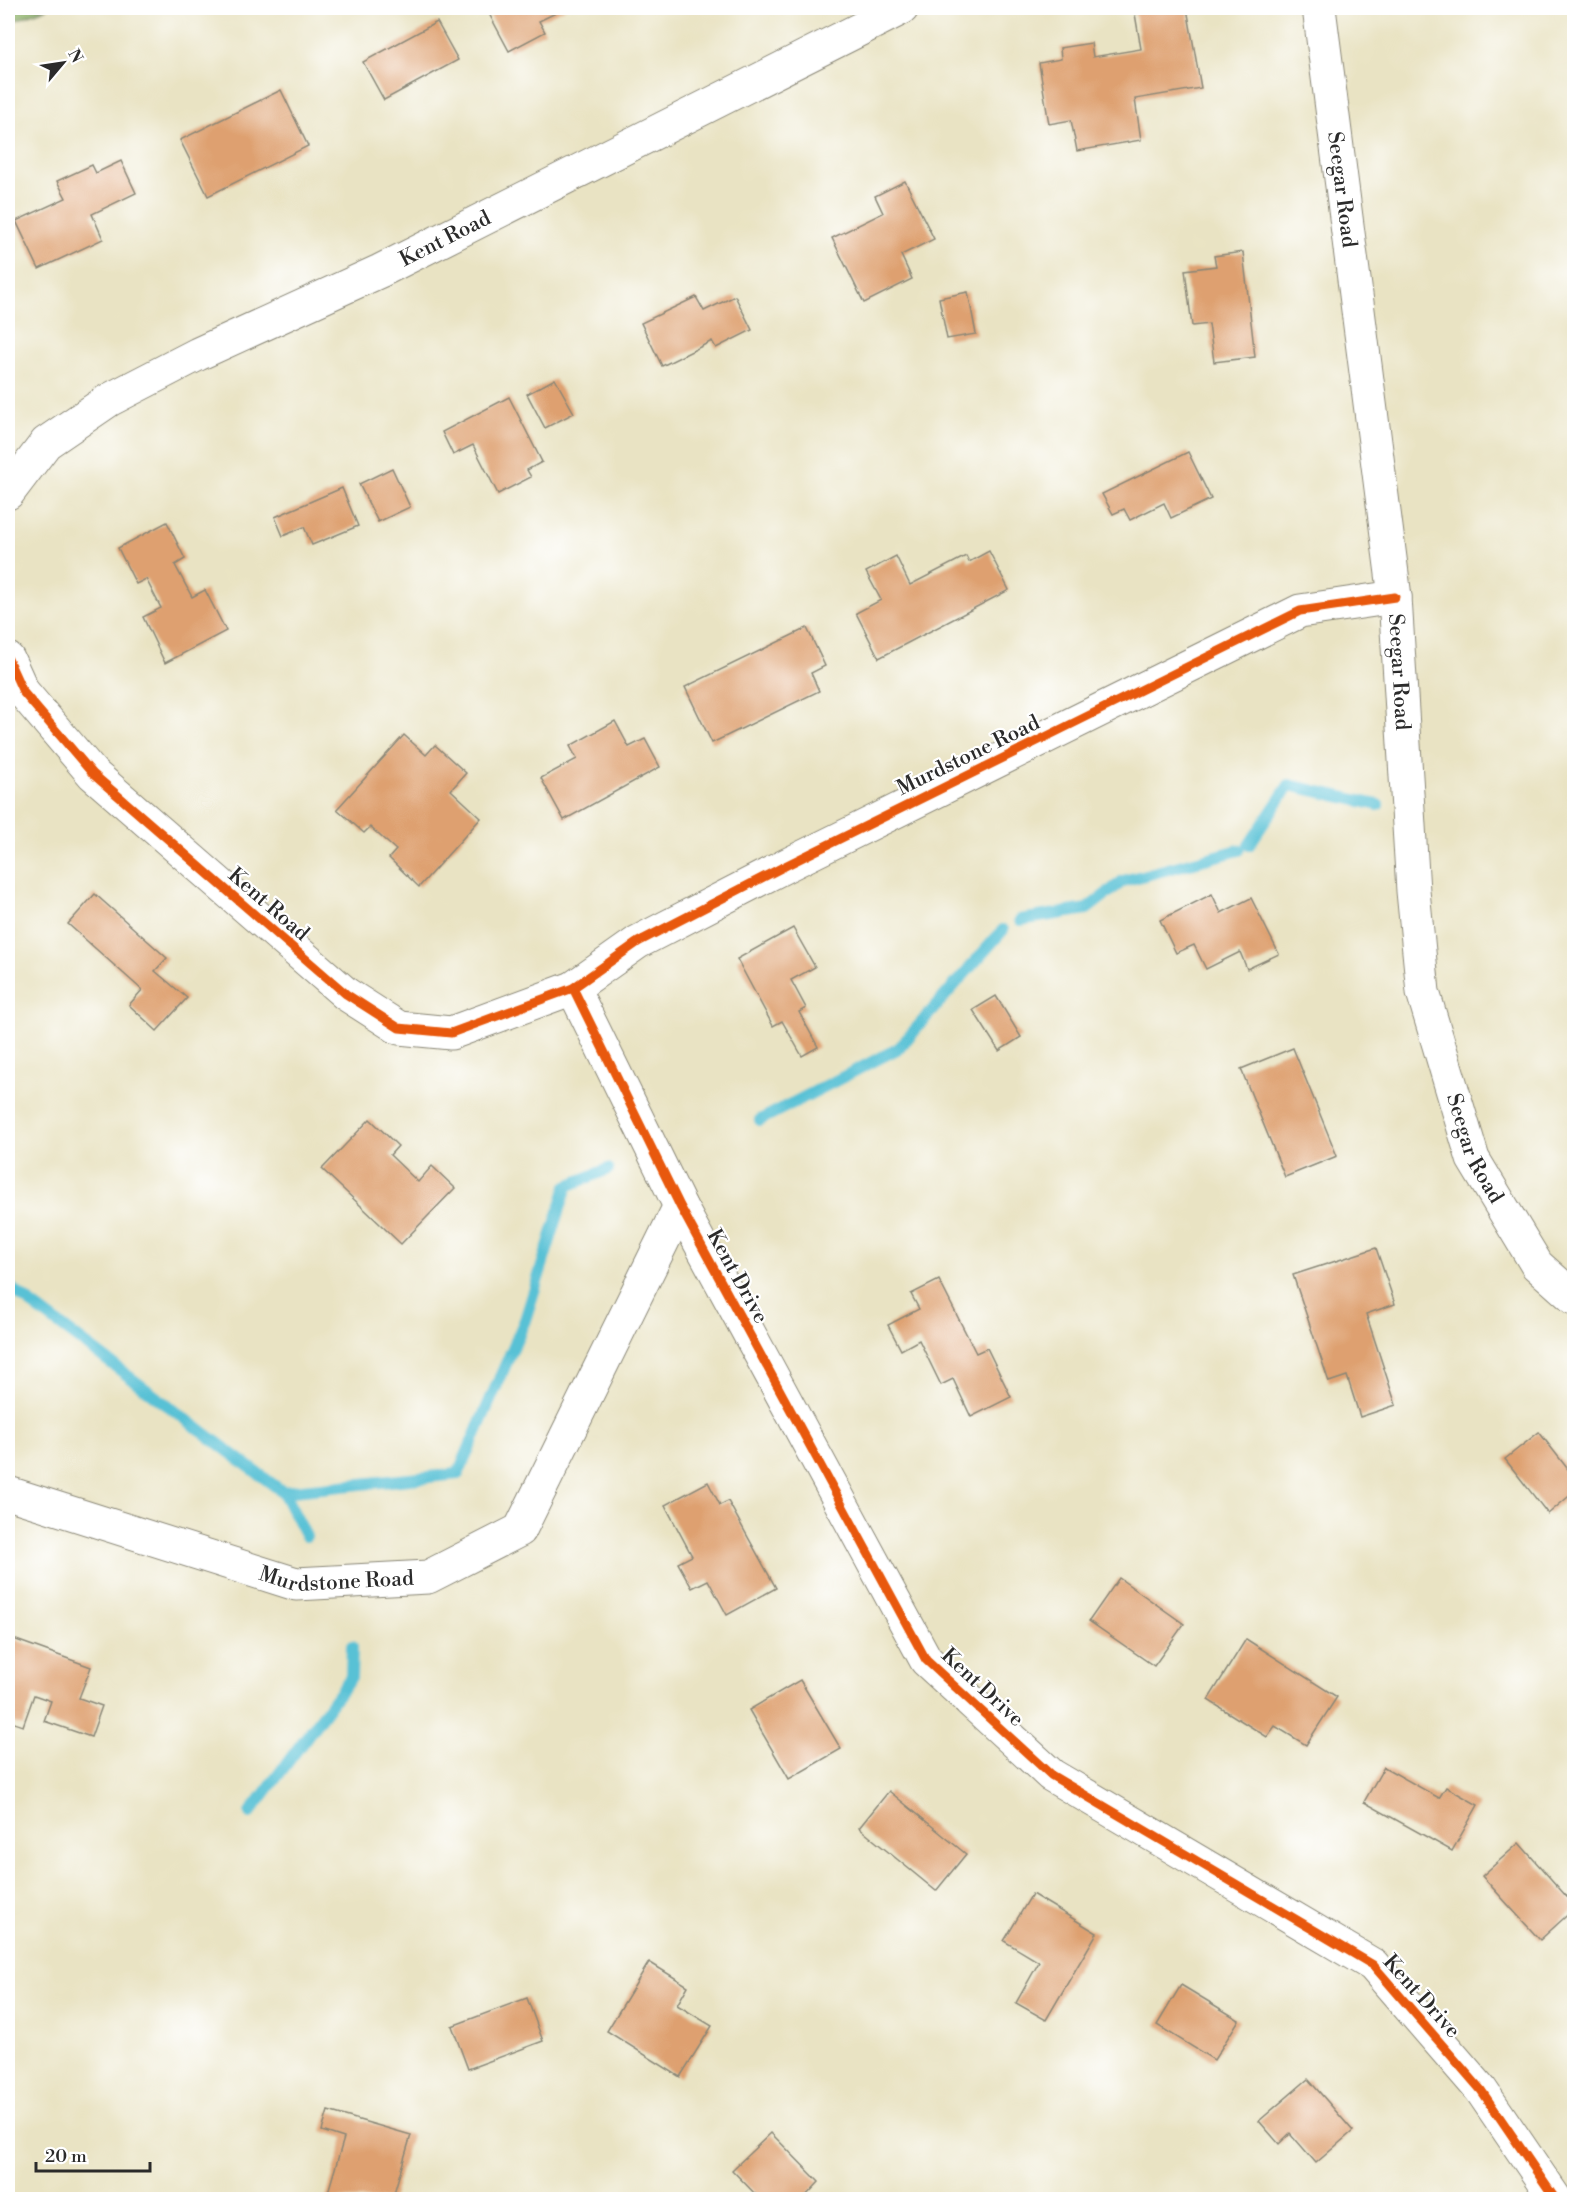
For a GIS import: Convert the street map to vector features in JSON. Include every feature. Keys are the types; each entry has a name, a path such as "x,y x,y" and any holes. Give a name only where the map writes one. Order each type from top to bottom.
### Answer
{"street":[{"name":"Kent Road","path":"8,493 46,443 109,400 198,354 380,271 902,8"},
{"name":"Seegar Road","path":"1319,8 1395,597 1413,891 1423,992 1473,1159 1537,1265 1575,1298"},
{"name":"Murdstone Road","path":"573,988 638,942 809,854 1300,611 1395,597"},
{"name":"Kent Road","path":"8,659 23,692 93,774 346,994 399,1028 451,1032 573,988"},
{"name":"Kent Drive","path":"573,988 680,1206 926,1660 1051,1775 1373,1965 1481,2090 1556,2199"},
{"name":"Murdstone Road","path":"8,1493 296,1584 428,1577 520,1530 680,1206"}],"green space":[{"path":"8,8 48,8 8,23"}],"building":[{"path":"486,8 566,8 539,21 545,32 509,51"},
{"path":"1134,8 1187,8 1201,88 1135,99 1141,140 1077,151 1071,120 1049,124 1039,63 1061,59 1060,48 1091,43 1093,57 1141,49"},
{"path":"437,22 458,60 384,100 363,62"},
{"path":"281,90 308,146 208,196 180,140"},
{"path":"121,161 136,193 92,214 103,239 39,269 16,221 66,198 57,181 92,165 96,173"},
{"path":"905,181 934,239 901,255 912,279 864,303 832,238 883,213 875,196"},
{"path":"1243,252 1255,357 1214,362 1209,324 1192,326 1185,270 1216,266 1214,256"},
{"path":"968,292 976,334 947,339 939,298"},
{"path":"735,296 752,330 716,348 712,341 662,366 641,323 696,297 704,311"},
{"path":"555,379 574,413 545,428 527,394"},
{"path":"509,397 542,462 527,470 531,477 498,494 473,445 453,455 442,432"},
{"path":"1188,452 1211,499 1171,518 1164,503 1130,520 1124,509 1113,514 1102,494"},
{"path":"392,468 410,507 378,522 359,484"},
{"path":"342,488 358,526 312,545 304,527 283,536 275,517"},
{"path":"167,522 185,559 175,565 192,597 205,590 226,631 165,663 143,617 161,608 146,579 136,584 118,548"},
{"path":"989,551 1009,590 879,658 856,613 881,600 866,572 896,556 910,585 966,556 969,562"},
{"path":"807,628 825,666 811,673 819,691 712,743 685,687"},
{"path":"615,721 629,747 645,739 660,767 564,820 541,778 577,759 570,746"},
{"path":"404,735 426,755 435,745 466,773 451,790 481,818 419,887 389,858 396,850 370,827 364,833 337,809"},
{"path":"95,894 167,958 155,971 187,998 157,1031 129,1005 142,990 68,924"},
{"path":"1212,894 1221,913 1251,898 1279,954 1247,969 1240,952 1206,969 1194,945 1176,953 1160,920"},
{"path":"793,928 815,967 791,980 806,1008 799,1012 818,1047 802,1056 782,1021 773,1026 737,959"},
{"path":"996,996 1021,1037 999,1051 973,1010"},
{"path":"1293,1048 1337,1156 1285,1177 1241,1069"},
{"path":"370,1119 398,1146 390,1155 418,1182 432,1166 455,1188 401,1244 322,1169"},
{"path":"1376,1248 1395,1304 1366,1314 1396,1405 1360,1417 1347,1376 1329,1382 1293,1275"},
{"path":"939,1280 976,1353 987,1348 1011,1397 971,1417 953,1379 941,1385 919,1340 901,1350 888,1325 919,1309 911,1294"},
{"path":"1539,1432 1574,1477 1574,1492 1548,1514 1505,1459"},
{"path":"708,1482 720,1505 728,1501 776,1588 727,1615 708,1580 692,1588 678,1563 692,1556 665,1505"},
{"path":"1119,1578 1184,1624 1154,1666 1089,1621"},
{"path":"8,1637 91,1667 79,1698 102,1706 91,1737 44,1721 51,1701 34,1695 23,1726 8,1721 10,1691 8,1690"},
{"path":"1246,1639 1337,1697 1306,1745 1275,1726 1267,1737 1208,1700"},
{"path":"800,1680 841,1749 789,1779 749,1710"},
{"path":"1384,1767 1439,1798 1446,1787 1478,1805 1452,1851 1364,1802"},
{"path":"889,1791 966,1854 936,1891 859,1828"},
{"path":"1519,1843 1574,1905 1574,1909 1540,1940 1482,1876"},
{"path":"1032,1894 1097,1933 1046,2020 1016,2003 1039,1962 1004,1941"},
{"path":"649,1962 688,1986 677,2005 712,2026 680,2077 607,2031"},
{"path":"1181,1985 1239,2020 1214,2060 1157,2025"},
{"path":"527,1998 543,2041 468,2069 452,2026"},
{"path":"1308,2079 1353,2131 1316,2163 1290,2133 1279,2144 1259,2121"},
{"path":"328,2111 411,2135 392,2200 326,2199 344,2138 322,2131"},
{"path":"771,2133 819,2182 802,2200 761,2200 732,2170"}],"waterway":[{"path":"1249,845 1289,785 1378,805"},
{"path":"1020,920 1087,909 1123,881 1239,850"},
{"path":"760,1120 899,1048 1003,930"},
{"path":"8,1286 283,1492 458,1474 525,1320 567,1186 608,1169"},
{"path":"283,1492 306,1536"},
{"path":"250,1813 351,1677 352,1646"}],"cycle path":[{"path":"8,659 23,692 93,774 346,994 399,1028 451,1033 573,988 638,942 787,865 1300,611 1395,597"},
{"path":"573,988 680,1206 926,1660 1051,1775 1373,1965 1481,2090 1556,2200"}]}
